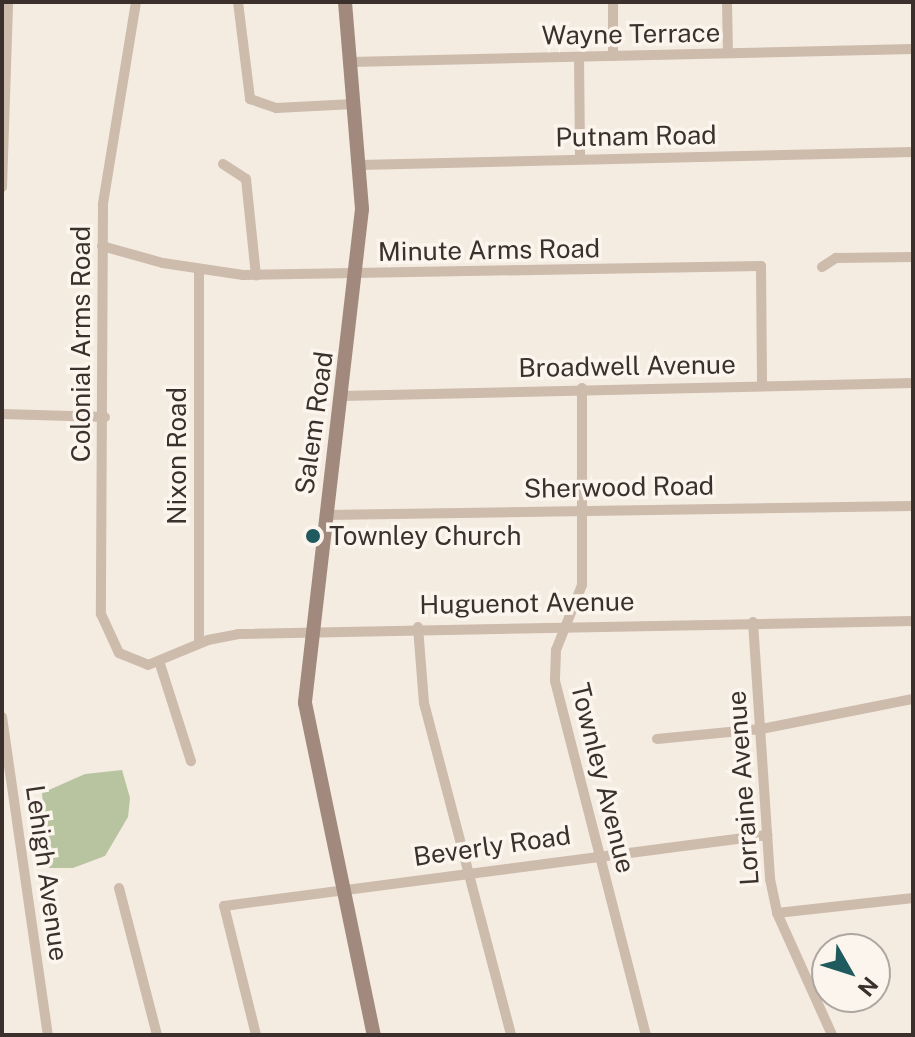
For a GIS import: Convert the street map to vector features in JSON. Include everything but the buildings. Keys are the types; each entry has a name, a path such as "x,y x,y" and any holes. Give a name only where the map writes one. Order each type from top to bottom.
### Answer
{"street":[{"path":"2,187 8,2"},
{"name":"Colonial Arms Road","path":"136,2 103,204 105,417 102,624 119,653 148,665"},
{"path":"238,2 250,99 276,108 354,104"},
{"name":"Salem Road","path":"345,2 359,165 359,275 326,515 305,703 374,1035"},
{"path":"613,2 613,56"},
{"path":"727,2 728,53"},
{"name":"Wayne Terrace","path":"351,62 913,49"},
{"path":"579,57 580,159"},
{"name":"Putnam Road","path":"359,165 913,152"},
{"path":"223,164 246,179 256,275"},
{"name":"Minute Arms Road","path":"102,246 199,270 256,275 761,266 762,385"},
{"path":"822,267 836,258 913,257"},
{"name":"Nixon Road","path":"199,270 199,643"},
{"name":"Broadwell Avenue","path":"342,396 582,388 913,383"},
{"name":"Townley Avenue","path":"582,388 582,585 556,650 555,681 646,1035"},
{"path":"2,414 105,417"},
{"name":"Sherwood Road","path":"326,515 584,508 913,506"},
{"name":"Huguenot Avenue","path":"148,665 160,664 199,643 238,634 418,627 913,621"},
{"name":"Lorraine Avenue","path":"753,622 767,835 777,913 832,1035"},
{"path":"418,627 424,703 511,1035"},
{"path":"160,664 191,761"},
{"path":"657,739 761,729 913,699"},
{"name":"Lehigh Avenue","path":"2,717 48,1035"},
{"name":"Beverly Road","path":"256,1035 224,906 468,871 767,835"},
{"path":"119,888 157,1035"},
{"path":"777,913 913,898"}],"green space":[{"path":"122,770 130,798 128,817 105,856 73,868 49,868 42,793 85,774"}],"place":[{"name":"Townley Church","path":"313,536"}]}
